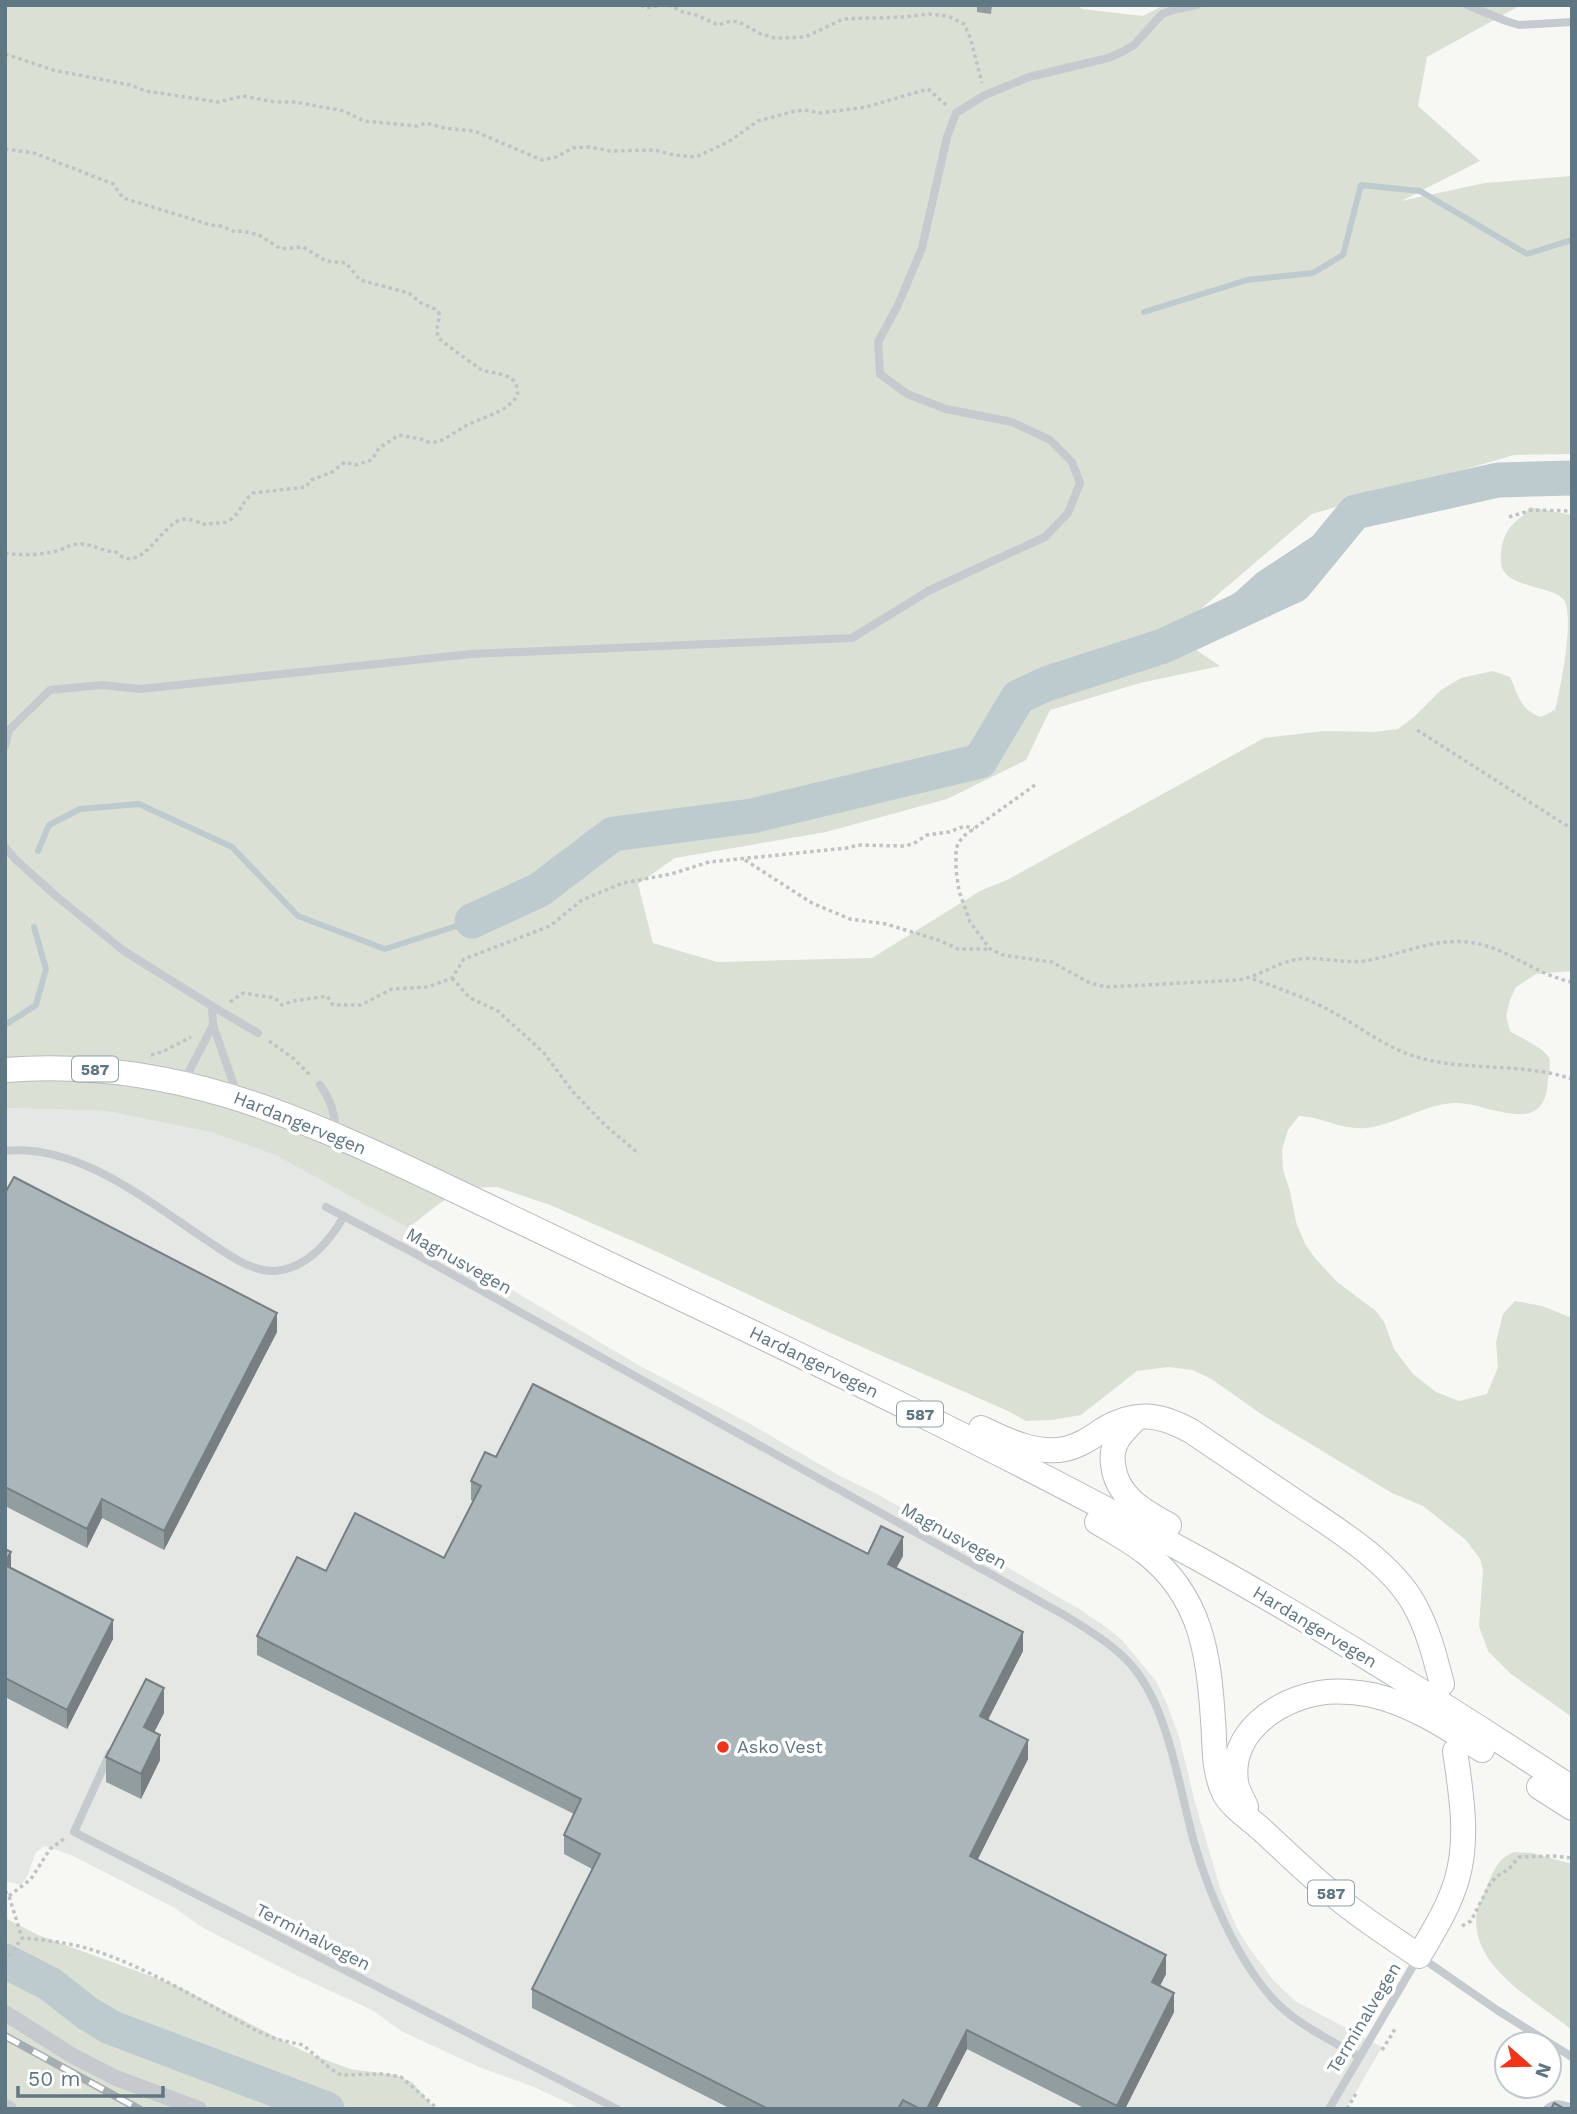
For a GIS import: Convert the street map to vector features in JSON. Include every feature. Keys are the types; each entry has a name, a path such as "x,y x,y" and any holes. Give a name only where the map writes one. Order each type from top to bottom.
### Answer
{"main road":[{"name":"Hardangervegen","path":"5,1070 84,1068 184,1082 238,1097 337,1136 737,1325 1098,1505 1343,1642 1572,1788"},
{"name":"587","path":"737,1325 839,1360 1024,1446 1049,1451 1066,1449 1084,1442 1121,1420 1157,1416 1172,1420 1358,1544 1381,1565 1413,1601 1425,1626 1442,1684"},
{"name":"587","path":"839,1375 908,1426 1021,1481 1093,1520 1146,1553 1164,1569 1187,1600 1203,1640 1211,1684 1217,1774 1224,1794 1235,1808 1252,1820 1317,1881 1419,1956"},
{"name":"587","path":"1137,1417 1114,1445 1112,1459 1115,1476 1123,1493 1143,1511 1306,1604 1343,1642"},
{"name":"587","path":"1252,1820 1236,1784 1237,1758 1247,1734 1276,1710 1303,1698 1330,1692 1371,1695 1413,1710 1474,1745 1572,1808"},
{"path":"1419,1956 1448,1902 1463,1846 1462,1804 1455,1751"}],"street":[{"path":"5,2013 73,2056 116,2078 200,2109"}],"lane":[{"path":"5,747 9,730 50,690 102,685 140,689 471,654 852,638 930,590 1045,537 1068,513 1080,483 1072,462 1050,440 1012,422 946,409 907,394 880,374 878,342 898,305 922,248 947,137 956,113 985,95 1029,77 1108,58 1122,52 1134,45 1162,14 1173,9 1197,5"},
{"path":"1467,5 1519,25 1572,22"},
{"path":"5,847 56,896 124,951 258,1033"},
{"path":"212,1006 213,1025 238,1097"},
{"path":"184,1082 213,1025"},
{"path":"320,1085 334,1111 337,1136"},
{"path":"5,1151 69,1158 96,1170 120,1183 221,1251 245,1264 262,1269 276,1271 295,1266 320,1250 344,1216"},
{"name":"Magnusvegen","path":"327,1207 1066,1616 1114,1649 1135,1669 1152,1700 1175,1764 1195,1843 1213,1897 1228,1931 1259,1982 1287,2013 1359,2057"},
{"path":"74,1832 111,1751"},
{"name":"Terminalvegen","path":"74,1832 617,2109"},
{"name":"Terminalvegen","path":"1329,2109 1419,1956 1572,2057"},
{"path":"1547,2109 1560,2104 1572,2108"}],"path":[{"path":"641,5 646,8 662,5"},
{"path":"668,5 718,25 732,20 739,22 775,38 805,37 843,19 929,14 948,16 964,24 985,95"},
{"path":"5,54 53,70 130,85 146,91 218,102 243,96 275,102 295,102 344,111 364,121 417,126 426,123 474,131 542,160 556,158 573,148 589,147 610,151 655,150 696,157 728,142 758,121 795,111 820,113 866,107 928,89 956,113"},
{"path":"5,149 34,153 113,184 123,198 228,230 258,235 281,249 303,247 326,261 346,263 360,280 410,293 439,313 436,329 441,341 479,368 511,377 517,383 518,393 514,400 502,409 470,422 443,440 432,443 398,435 379,448 372,460 355,465 345,462 332,472 311,480 306,487 253,493 228,522 213,522 208,525 184,519 177,522 166,528 138,558 129,559 97,546 80,543 69,545 62,550 18,556 5,553"},
{"path":"1509,517 1532,510 1572,511"},
{"path":"1417,730 1572,829"},
{"path":"990,949 970,922 959,891 956,849 958,843 974,829 1035,785"},
{"path":"212,1006 231,1002 243,993 275,998 282,1005 327,996 333,1005 361,1005 392,989 428,987 452,978 464,959 550,926 582,900 623,883 671,874 709,862 858,845 903,846 914,844 927,835 949,832 965,826 974,829"},
{"path":"743,859 812,903 850,919 887,925 938,940 958,949 990,949 1003,955 1052,962 1090,983 1107,987 1208,983 1251,978 1294,960 1366,961 1410,948 1446,942 1468,942 1503,953 1553,978 1572,982"},
{"path":"452,978 470,998 498,1011 544,1053 573,1092 605,1125 639,1154"},
{"path":"1251,978 1328,1009 1395,1048 1418,1058 1519,1069 1572,1079"},
{"path":"258,1033 294,1059 320,1085"},
{"path":"9,1896 31,1879 50,1849 74,1832"},
{"path":"1459,1928 1471,1921 1490,1884 1519,1857 1572,1858"},
{"path":"5,1891 22,1938"},
{"path":"5,1962 22,1938"},
{"path":"22,1938 57,1941 87,1948 121,1961 257,2031 276,2039 303,2045 341,2075 375,2074 401,2077 438,2109"}],"shaded area":[{"path":"5,5 1077,5 1082,9 1143,16 1164,5 1521,5 1427,57 1418,106 1480,161 1401,201 1485,183 1572,176 1572,454 1514,455 1312,514 1168,637 1163,645 1190,646 1220,666 1140,683 1050,710 1026,760 947,799 826,832 675,858 638,884 653,943 717,962 872,958 980,891 1007,880 1264,738 1324,731 1375,732 1398,729 1441,690 1461,678 1493,671 1510,677 1524,706 1541,717 1555,710 1568,635 1567,607 1557,594 1509,577 1503,570 1501,551 1508,530 1529,507 1572,515 1572,971 1536,974 1516,987 1506,1016 1510,1031 1538,1047 1549,1058 1545,1098 1537,1109 1526,1114 1454,1103 1363,1128 1299,1116 1288,1130 1282,1150 1283,1170 1296,1222 1305,1244 1337,1282 1376,1311 1384,1322 1394,1349 1413,1374 1436,1392 1459,1401 1487,1394 1498,1367 1496,1342 1503,1314 1515,1301 1542,1306 1572,1318 1572,1717 1511,1674 1488,1651 1479,1626 1483,1570 1480,1559 1466,1540 1423,1506 1392,1493 1193,1370 1168,1367 1137,1371 1081,1415 1026,1421 651,1249 550,1205 497,1187 467,1188 440,1203 408,1228 275,1155 214,1133 106,1111 5,1108"},
{"path":"1355,512 1338,540 1320,560 1250,617 1216,637 1163,646 1168,638 1236,592 1257,573 1340,518"},
{"path":"5,1108 106,1111 214,1133 275,1155 408,1228 640,1366 745,1421 1000,1563 1106,1627 1122,1640 1156,1681 1167,1704 1179,1737 1221,1891 1237,1928 1250,1949 1274,1981 1295,2001 1382,2047 1346,2109 581,2109 403,2032 372,2010 205,1929 173,1907 71,1855 45,1846 36,1852 27,1877 21,1885 5,1881"},
{"path":"1514,1852 1532,1853 1572,1864 1572,2030 1526,1996 1497,1970 1486,1955 1479,1938 1476,1920 1481,1900 1496,1867 1503,1858"},
{"path":"5,1918 38,1935 175,1985 305,2052 350,2069 396,2075 413,2083 435,2109 5,2109"}],"building":[{"path":"14,1177 277,1313 164,1531 102,1499 87,1529 5,1487 5,1193"},
{"name":"Asko Vest","path":"533,1384 868,1554 881,1526 903,1537 888,1564 1023,1632 980,1716 1028,1740 970,1856 1166,1955 1152,1982 1174,1993 1117,2106 967,2030 927,2109 920,2109 903,2100 898,2109 768,2109 532,1989 600,1854 564,1835 581,1799 257,1636 297,1557 326,1571 355,1513 444,1558 481,1486 471,1481 485,1452 496,1457"},
{"path":"5,1549 11,1552 5,1562"},
{"path":"5,1565 113,1620 67,1710 5,1678"},
{"path":"146,1679 164,1688 144,1727 160,1735 141,1774 106,1757"},
{"path":"1554,2103 1565,2109 1551,2109"}],"waterway":[{"path":"1144,312 1247,280 1313,273 1343,255 1361,185 1420,191 1527,254 1572,240"},
{"path":"472,921 539,890 613,834 752,816 980,761 1018,697 1046,684 1163,646 1295,585 1355,512 1498,480 1572,478"},
{"path":"38,851 49,825 80,809 139,804 232,847 298,916 385,949 472,921"},
{"path":"5,1025 36,1005 46,969 34,927"},
{"path":"5,1961 50,1984 110,2027 327,2109"}],"railway":[{"path":"5,2036 139,2109"}],"place":[{"name":"Asko Vest","path":"723,1747"}]}
